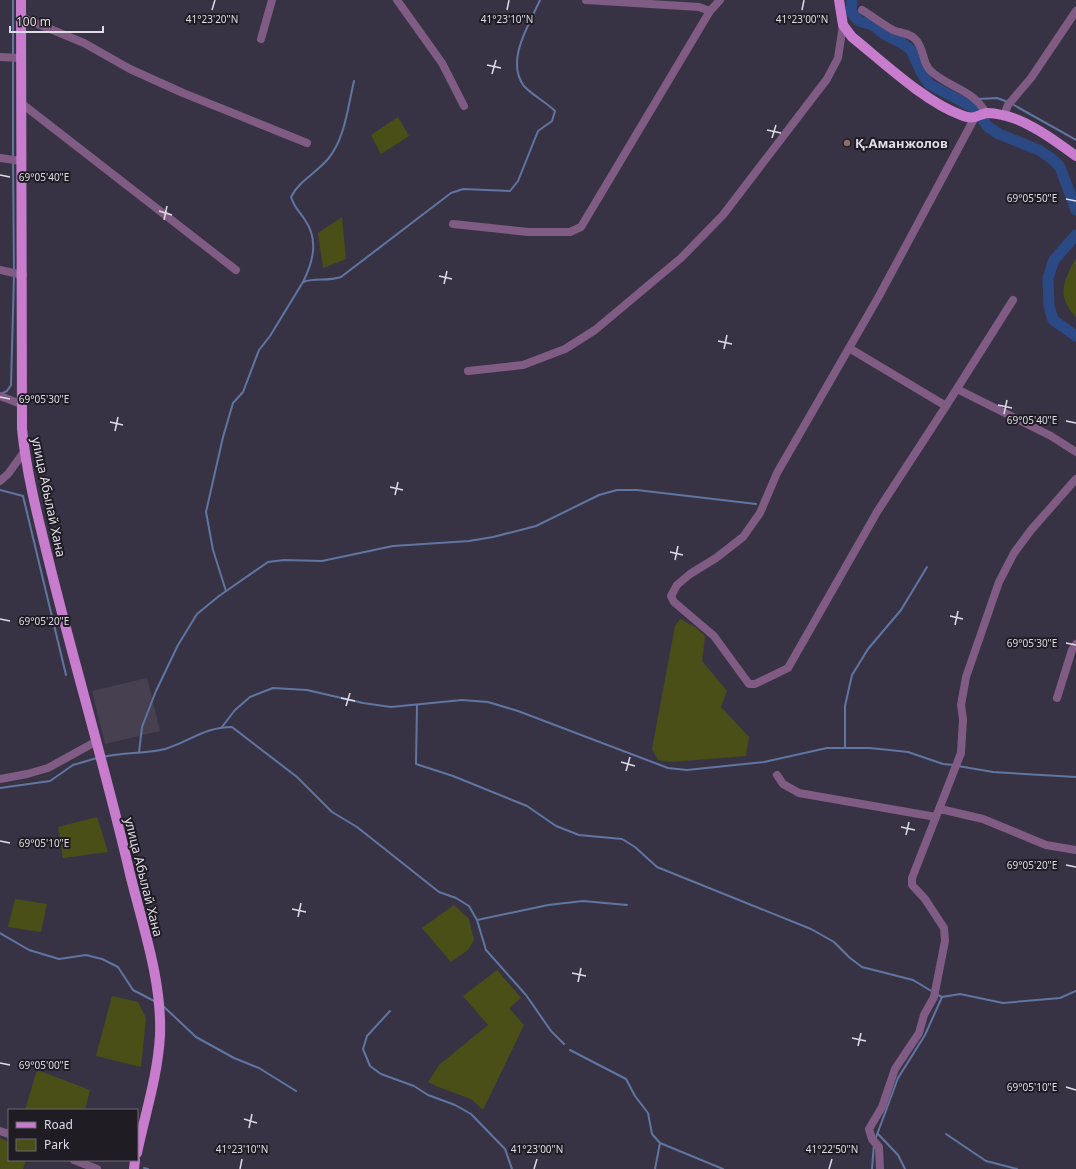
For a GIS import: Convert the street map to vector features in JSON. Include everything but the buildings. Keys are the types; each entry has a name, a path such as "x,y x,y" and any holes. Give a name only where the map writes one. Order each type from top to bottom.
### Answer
{"main road":[{"name":"улица Абылай Хана","path":"21,0 21,404 24,452 79,683 97,741 156,980 160,1036 156,1064 138,1148"},
{"path":"839,0 843,25 852,38 947,110 974,118 986,113 1004,115 1049,136 1076,156"}],"street":[{"path":"261,39 272,0"},
{"path":"397,0 442,63 464,106"},
{"path":"586,0 699,6 710,11"},
{"path":"453,224 528,232 570,232 581,227 710,11 720,0"},
{"path":"862,10 893,30 915,38 920,45 924,63 931,72 971,95 979,102 986,113"},
{"path":"1004,115 1008,105 1031,78 1076,12"},
{"path":"21,17 84,43 130,69 183,93 306,143"},
{"path":"468,371 524,365 565,349 595,330 681,258 723,215 827,78 838,58 843,25"},
{"path":"0,57 21,58"},
{"path":"21,103 236,270"},
{"path":"974,118 849,348 778,473 760,513 743,536 716,558 690,574 677,585 671,596 674,602 714,636 749,684 755,684 788,668 876,512 957,389 1013,300"},
{"path":"0,158 21,161"},
{"path":"0,270 22,275"},
{"path":"849,348 946,406"},
{"path":"957,389 1051,436 1076,452"},
{"path":"0,396 21,404"},
{"path":"0,481 8,474 24,452"},
{"path":"880,1169 880,1147 872,1139 869,1129 882,1107 895,1069 919,1033 924,1015 934,997 945,941 944,928 925,900 912,885 912,878 961,753 963,719 961,705 966,677 999,582 1014,553 1031,530 1076,479"},
{"path":"1057,698 1076,644"},
{"path":"0,779 48,768 97,741"},
{"path":"777,775 783,784 799,793 936,818"},
{"path":"940,809 982,819 1046,845 1076,850"},
{"path":"77,1161 98,1169"}],"shaded area":[{"path":"147,678 160,731 105,744 92,691"}],"green space":[{"path":"398,117 409,136 381,154 371,135"},
{"path":"342,217 346,259 323,268 318,233"},
{"path":"1076,258 1076,317 1066,302 1064,289 1068,274"},
{"path":"680,619 695,627 705,636 702,661 727,691 721,707 749,737 746,756 671,762 658,760 652,749 675,626"},
{"path":"97,817 108,852 63,858 58,827"},
{"path":"15,899 47,904 41,932 8,927"},
{"path":"454,905 469,919 474,940 468,950 451,962 422,928"},
{"path":"497,970 521,998 509,1008 524,1025 483,1110 471,1099 428,1082 439,1065 488,1025 463,996"},
{"path":"112,996 138,1002 146,1018 141,1067 96,1056"},
{"path":"37,1070 90,1090 85,1109 25,1109"},
{"path":"0,1138 8,1142 8,1161 26,1161 23,1169 0,1169"}],"waterway":[{"path":"13,0 13,55"},
{"path":"226,591 213,550 206,512 223,437 233,403 243,392 259,350 270,336 303,282 341,277 451,193 463,189 510,191 518,181 538,131 552,121 555,111 524,86 519,76 517,66 521,43 540,0"},
{"path":"852,0 851,12 859,21 873,25 884,34 902,43 911,50 921,72 929,84 974,108 988,127 999,134 1039,150 1052,159 1060,167 1076,210"},
{"path":"13,59 13,157"},
{"path":"303,282 312,259 312,235 291,197 298,186 323,164 334,151 345,122 354,81"},
{"path":"978,99 997,98 1008,102"},
{"path":"963,102 972,100"},
{"path":"1012,104 1076,140"},
{"path":"13,161 14,271"},
{"path":"1076,235 1054,260 1048,278 1049,306 1053,320 1076,336"},
{"path":"1,394 7,391 11,385 14,275"},
{"path":"0,490 23,496 66,675"},
{"path":"139,752 142,727 156,691 178,645 197,614 219,596 268,562 284,560 322,561 393,546 469,541 493,537 536,526 599,495 617,490 637,490 756,504"},
{"path":"845,748 845,706 852,675 868,649 901,610 927,567"},
{"path":"222,727 235,710 250,697 273,688 307,690 363,703 391,707 462,700 488,702 518,711 668,768 687,770 764,762 827,748 870,748 908,752 943,764 954,765"},
{"path":"417,705 416,764 453,776 527,806 556,826 579,835 622,839 635,847 657,867 811,929 834,942 850,958 862,967 913,980 933,992"},
{"path":"103,757 165,749 213,729 232,727 297,777 332,812 357,827 439,892 456,898 469,906 477,920 486,950 526,995 551,1031 564,1044"},
{"path":"0,788 50,781 73,765 97,758"},
{"path":"958,766 993,772 1076,777"},
{"path":"477,920 548,905 583,901 627,905"},
{"path":"0,933 29,950 59,959 86,955 102,959 118,967 133,990 156,1002"},
{"path":"875,1140 898,1078 925,1035 942,997 960,994 1003,1003 1060,998 1076,991"},
{"path":"936,994 942,997"},
{"path":"162,1005 196,1037 234,1058 259,1068 296,1091"},
{"path":"390,1011 367,1036 363,1049 370,1066 381,1074 414,1086 428,1095 455,1105 471,1114 505,1149 512,1169"},
{"path":"570,1050 626,1079 635,1096 648,1113 652,1134 660,1143 723,1169"},
{"path":"878,1134 898,1155 905,1169"},
{"path":"946,1134 986,1161 1017,1169"},
{"path":"655,1169 660,1143"},
{"path":"872,1169 874,1144"},
{"path":"144,1168 148,1169"}],"place":[{"name":"Қ.Аманжолов","path":"847,143"}]}
